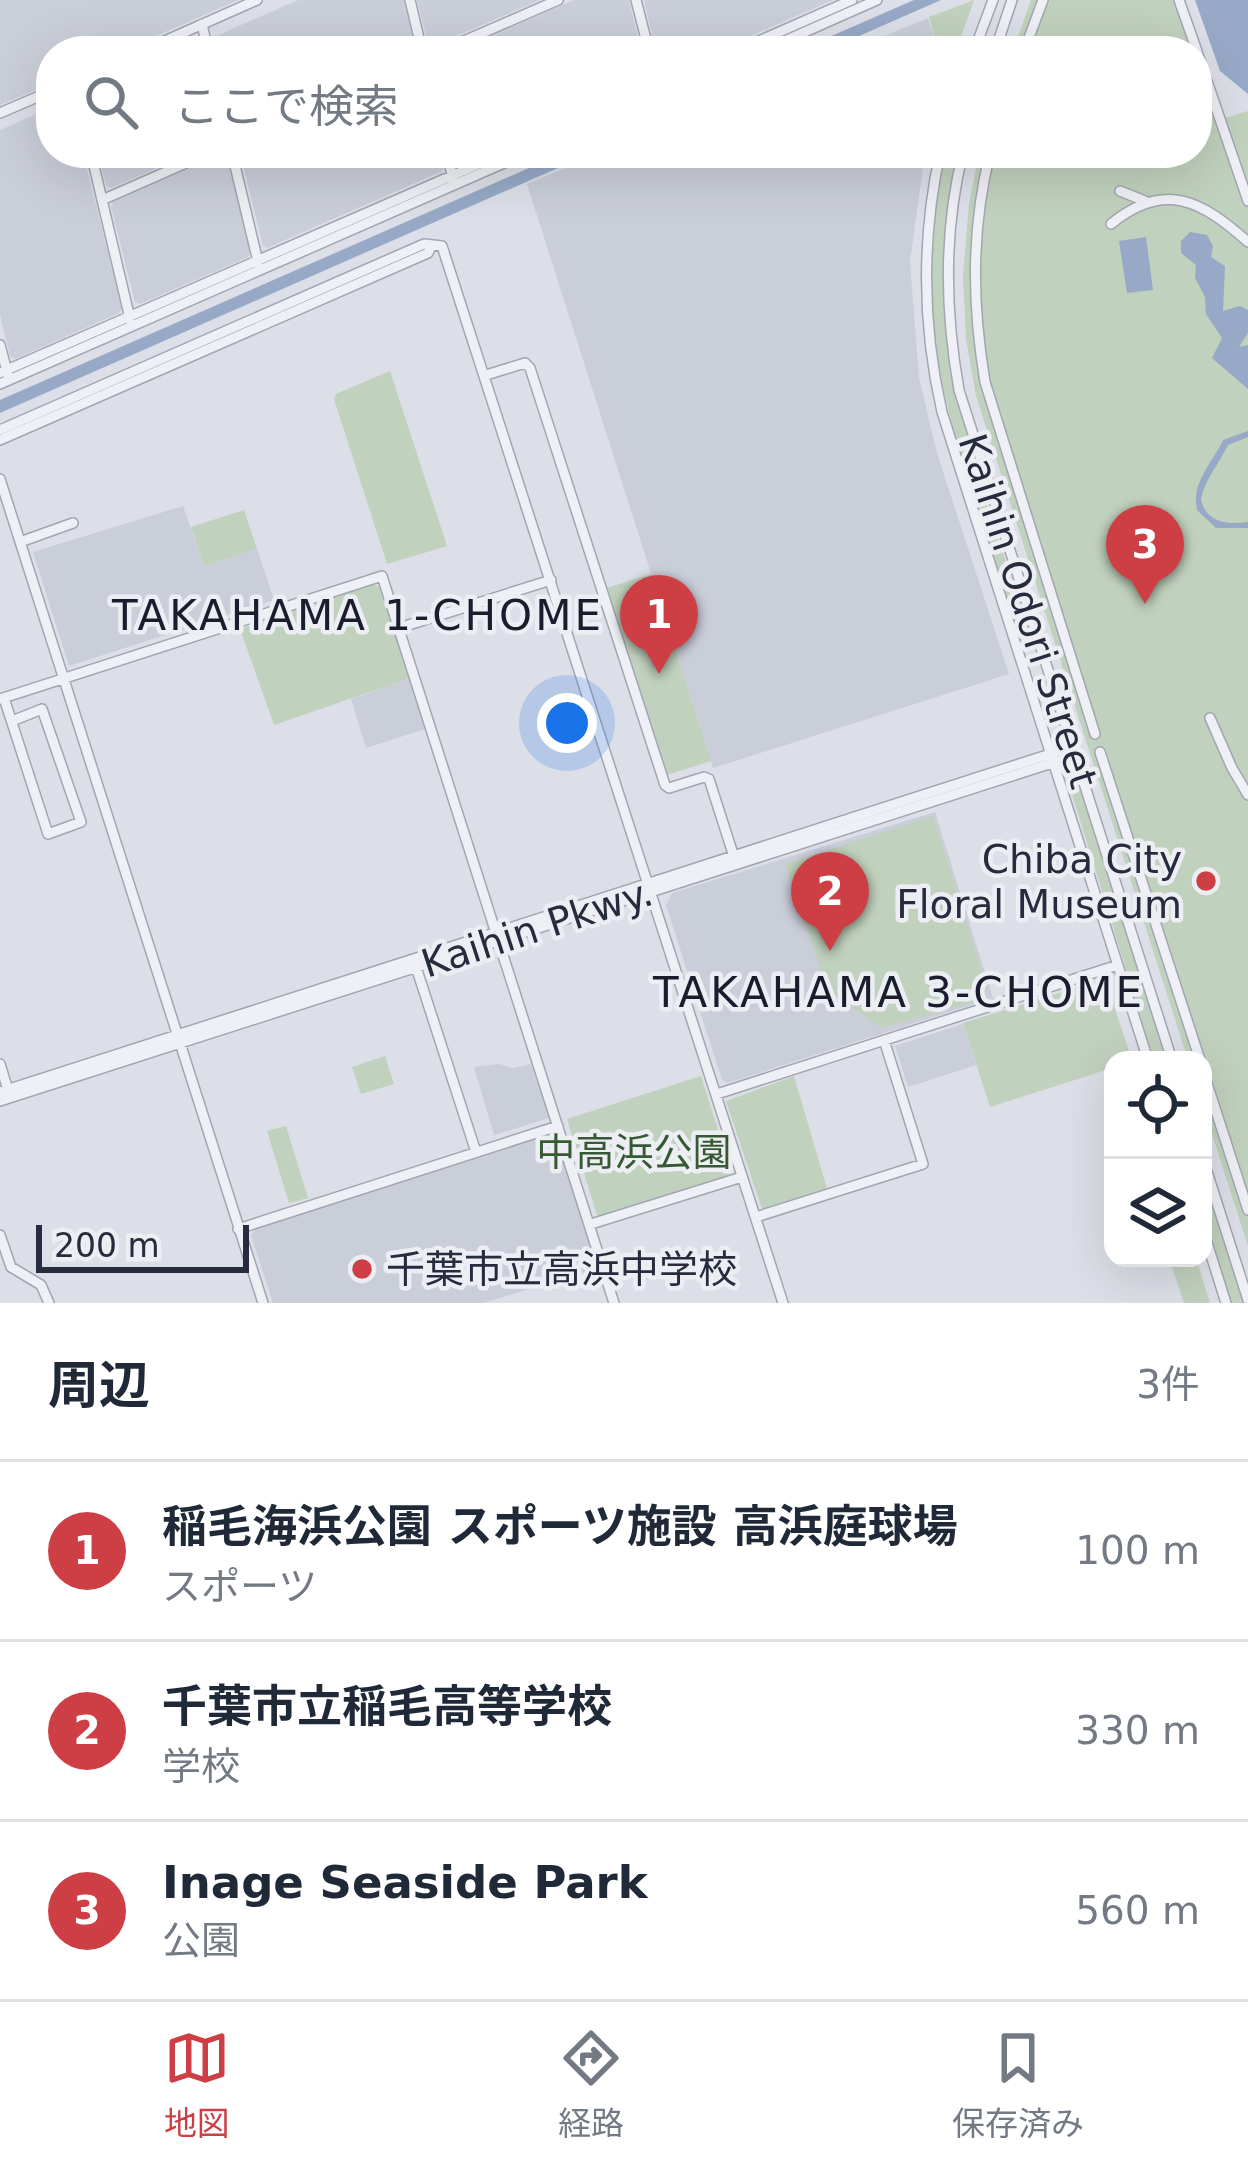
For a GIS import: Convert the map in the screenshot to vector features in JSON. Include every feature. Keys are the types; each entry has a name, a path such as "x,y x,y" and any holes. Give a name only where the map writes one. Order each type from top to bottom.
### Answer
{"street":[{"path":"175,36 257,0"},
{"path":"410,0 418,36"},
{"path":"475,36 558,0"},
{"path":"636,0 645,36"},
{"path":"770,36 853,0"},
{"path":"796,36 878,0"},
{"path":"980,36 993,0"},
{"path":"1002,36 1014,0"},
{"path":"1030,36 1043,0"},
{"path":"1179,0 1192,36"},
{"path":"202,24 205,36"},
{"path":"1212,95 1248,201"},
{"path":"0,113 36,97"},
{"path":"95,168 131,322"},
{"path":"102,200 175,168"},
{"path":"236,168 260,266"},
{"path":"450,168 453,180"},
{"path":"453,180 476,168"},
{"path":"0,345 4,377 485,168"},
{"name":"Kaihin Odori Street","path":"938,168 925,262 931,356 946,428 1145,1051"},
{"name":"Kaihin Odori Street","path":"960,168 948,243 951,341 969,429 1169,1051"},
{"path":"987,168 974,275 975,324 985,382 1095,734"},
{"path":"1120,190 1145,201 1189,203 1211,211 1248,242"},
{"path":"1112,224 1145,201"},
{"path":"0,430 424,244 442,246 783,1303"},
{"path":"0,440 428,253 430,246"},
{"path":"486,376 529,365 664,785 709,778 734,857"},
{"path":"0,479 263,1303"},
{"path":"20,542 73,524"},
{"path":"12,721 42,710 81,822 48,834 2,698 382,576 614,1303"},
{"path":"399,628 550,580"},
{"path":"1019,659 1040,652"},
{"path":"1210,718 1246,790"},
{"name":"Kaihin Pkwy.","path":"5,1095 1073,752"},
{"path":"1100,752 1197,1051"},
{"name":"Kaihin Pkwy.","path":"651,888 734,857 1051,759"},
{"path":"74,803 101,795"},
{"name":"Kaihin Pkwy.","path":"179,1040 416,968 498,937"},
{"path":"717,1094 1118,965"},
{"path":"416,968 476,1152"},
{"path":"756,1216 923,1164 884,1040"},
{"path":"0,1064 5,1095"},
{"path":"1212,1099 1248,1210"},
{"path":"238,1229 558,1126"},
{"path":"591,1224 742,1177"},
{"path":"1212,1187 1248,1300"},
{"path":"0,1235 11,1267 40,1285 49,1303"},
{"path":"1212,1259 1226,1303"}],"shaded area":[{"path":"0,0 238,0 156,36 36,36 36,89 0,105"},
{"path":"298,0 404,0 413,36 217,36"},
{"path":"417,0 540,0 456,36 426,36"},
{"path":"574,0 629,0 637,36 491,36"},
{"path":"644,0 833,0 750,36 652,36"},
{"path":"928,18 934,36 884,36"},
{"path":"36,114 36,168 87,168 122,308 15,359 10,356 0,315 0,130"},
{"path":"102,168 157,168 111,188"},
{"path":"191,168 230,168 250,252 248,257 140,304 135,302 113,202"},
{"path":"244,168 444,168 267,248"},
{"path":"566,168 923,168 910,262 919,378 937,453 1009,674 713,768 527,184"},
{"path":"183,506 204,566 257,549 274,600 69,666 33,552"},
{"path":"410,678 425,729 366,748 351,699"},
{"path":"935,812 993,998 728,1083 722,1080 666,905 672,893"},
{"path":"963,1024 976,1065 908,1087 895,1046"},
{"path":"498,1064 513,1068 531,1064 549,1118 494,1135 474,1067"},
{"path":"550,1134 556,1138 598,1268 483,1303 273,1303 251,1235 255,1230"}],"green space":[{"path":"974,0 961,36 935,36 929,17"},
{"path":"1031,0 1185,0 1197,36 1018,36"},
{"path":"1212,82 1224,118 1248,111 1248,1246 1212,1134 1212,1051 1185,1051 976,396 966,339 963,275 976,168 1212,168"},
{"path":"942,168 957,168 945,283 949,345 975,464 1034,646 1024,651 945,394 932,303"},
{"path":"390,371 447,546 387,564 334,399"},
{"path":"244,510 257,549 204,566 191,527"},
{"path":"651,574 711,761 667,775 607,588"},
{"path":"373,584 381,588 410,678 274,725 240,629"},
{"path":"1076,775 1164,1051 1151,1051 1067,778"},
{"path":"933,816 987,988 982,999 882,1028 836,996 830,997 785,864"},
{"path":"1105,979 1129,1051 1104,1051 1104,1071 990,1107 963,1023"},
{"path":"385,1056 394,1084 361,1094 352,1067"},
{"name":"中高浜公園","path":"701,1076 731,1171 728,1177 598,1218 567,1119"},
{"path":"794,1076 830,1199 764,1215 726,1101"},
{"path":"286,1126 308,1198 289,1203 267,1131"},
{"path":"1212,1201 1245,1303 1232,1303 1212,1242"},
{"path":"1172,1267 1199,1267 1210,1303 1184,1303"}],"water":[{"path":"914,0 941,0 859,36 831,36"},
{"path":"1195,0 1248,0 1248,94 1220,71 1212,36 1208,36"},
{"path":"529,168 558,168 0,413 0,400"},
{"path":"1190,232 1207,235 1213,246 1211,257 1225,266 1223,311 1240,306 1248,310 1248,333 1239,347 1248,345 1248,389 1212,358 1222,338 1206,314 1196,265 1181,253 1181,241"},
{"path":"1146,237 1153,290 1127,293 1119,241"},
{"path":"1248,431 1248,437 1228,445 1201,500 1213,518 1248,522 1248,528 1216,528 1197,510 1200,482 1223,440"}],"place":[{"name":"Inage Seaside Park","path":"1145,604"},
{"name":"稲毛海浜公園 スポーツ施設 高浜庭球場","path":"659,674"},
{"name":"Chiba City Floral Museum","path":"1206,881"},
{"name":"千葉市立稲毛高等学校","path":"830,951"},
{"name":"千葉市立高浜中学校","path":"362,1269"}],"district":[{"name":"TAKAHAMA 1-CHOME","path":"358,615"},
{"name":"TAKAHAMA 3-CHOME","path":"899,992"}]}
